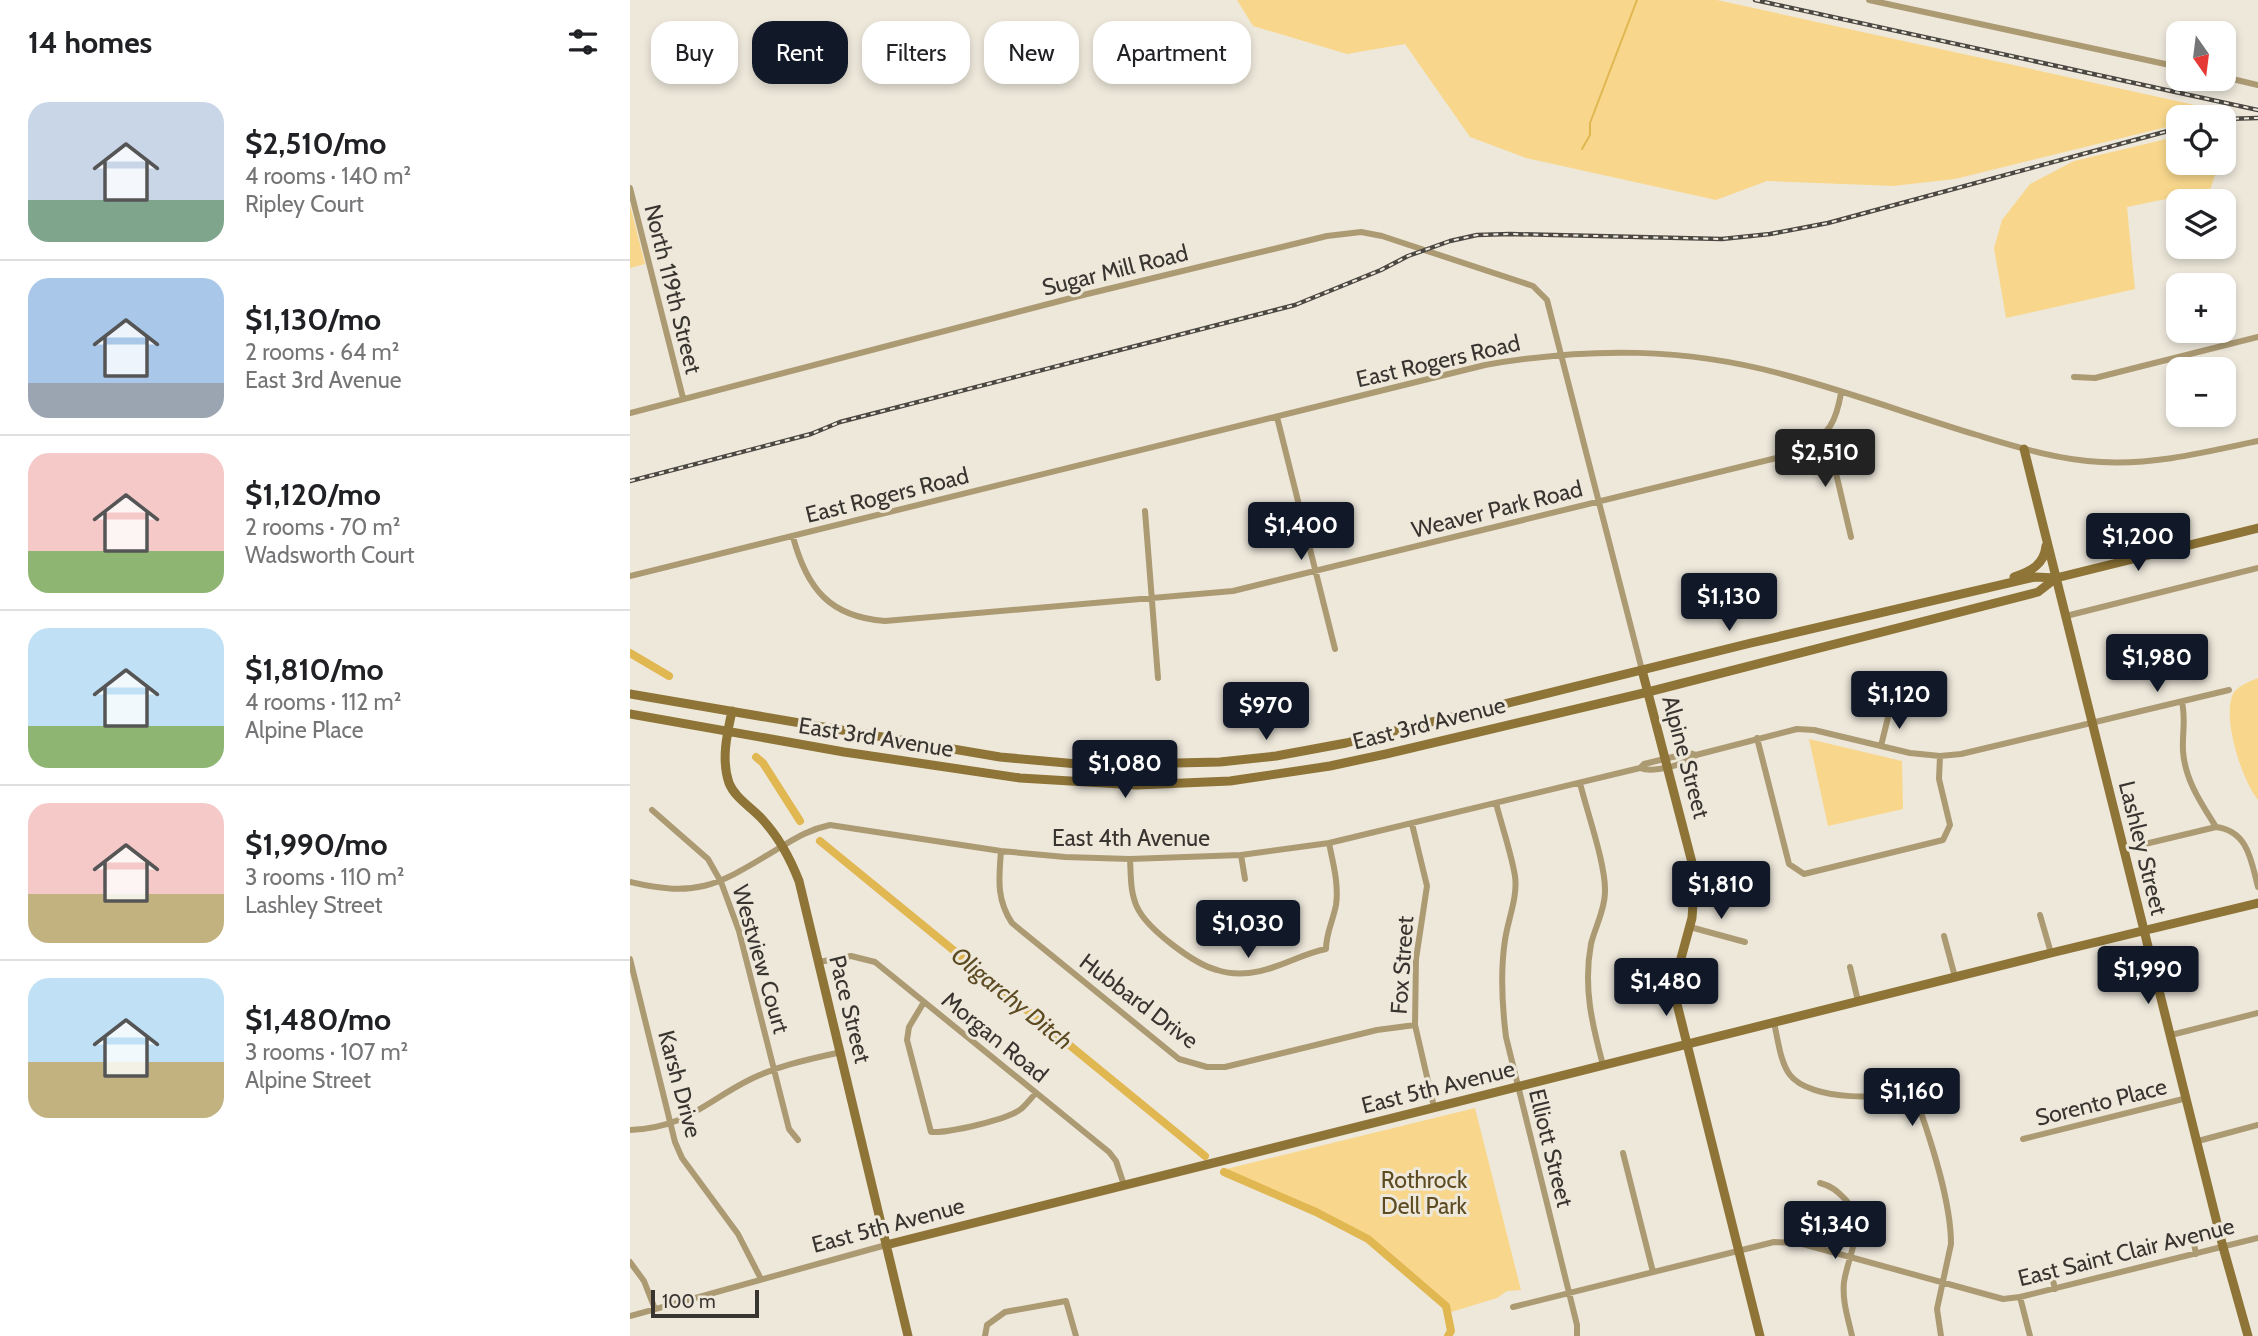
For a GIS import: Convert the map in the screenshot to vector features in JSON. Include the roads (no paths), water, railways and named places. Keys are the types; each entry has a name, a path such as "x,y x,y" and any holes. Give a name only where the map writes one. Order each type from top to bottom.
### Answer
{"main road":[{"name":"Lashley Street","path":"2024,449 2143,931 2248,1336"},
{"name":"East 3rd Avenue","path":"630,694 1000,757 1089,765 1191,764 1276,756 1336,745 2035,577 2056,578 2258,528"},
{"path":"1974,592 1988,583 2030,571 2045,555 2047,540"},
{"name":"East 3rd Avenue","path":"630,714 845,752 1020,778 1087,784 1169,785 1260,777 1330,766 1648,692 2038,592 2056,578"},
{"name":"Alpine Street","path":"1642,670 1695,874 1695,903 1679,963 1677,1004 1758,1336"},
{"name":"Pace Street","path":"732,712 726,767 731,787 766,824 782,846 799,881 908,1336"},
{"name":"East 5th Avenue","path":"886,1245 2258,903"}],"street":[{"path":"1869,0 2166,64"},
{"path":"2236,80 2258,85"},
{"name":"North 119th Street","path":"630,188 683,398"},
{"name":"Sugar Mill Road","path":"630,412 1181,271 1327,236 1352,233 1381,236 1533,286 1542,293 1551,308 1562,354"},
{"path":"2074,377 2095,378 2258,337"},
{"name":"East Rogers Road","path":"630,576 1485,365 1562,354 1637,351 1716,359 1790,376 2024,449 2071,459 2134,463 2165,460 2258,441"},
{"name":"Alpine Street","path":"1562,354 1642,670"},
{"path":"1841,393 1837,414 1828,433 1841,444 1842,457 1835,469 1851,537"},
{"path":"1277,417 1335,649"},
{"name":"Weaver Park Road","path":"793,537 803,566 824,600 848,615 870,620 885,621 1233,591 1805,451 1828,433"},
{"path":"1146,511 1158,678"},
{"path":"2066,616 2258,568"},
{"name":"East 4th Avenue","path":"630,883 681,890 702,888 721,882 808,831 830,825 1001,851 1130,859 1241,855 1329,843 1640,768 1644,764 1667,762 1689,752 1696,755 1797,729 1814,730 1910,753 1940,756 1961,754 2229,690"},
{"path":"2182,702 2186,721 2184,765 2192,788 2216,827"},
{"path":"1881,746 1890,709"},
{"path":"1757,738 1789,864 1804,874 1943,840 1951,825 1939,779 1940,756"},
{"path":"1580,783 1605,878 1604,903 1592,941 1587,988 1589,1015 1603,1065"},
{"name":"Elliott Street","path":"1496,803 1515,876 1515,892 1504,950 1502,997 1506,1037 1577,1325 1577,1336"},
{"name":"Westview Court","path":"652,810 708,859 721,882 739,932 789,1129 798,1140"},
{"name":"Fox Street","path":"1412,824 1427,886 1416,959 1415,1025 1434,1107"},
{"path":"2124,849 2216,827 2235,833 2243,841 2249,850 2258,887"},
{"path":"1130,859 1133,898 1147,922 1195,960 1215,970 1248,973 1282,965 1326,949 1326,934 1336,906 1338,889 1329,843"},
{"name":"Hubbard Drive","path":"1001,851 998,889 1000,900 1012,923 1179,1059 1207,1067 1225,1068 1377,1030 1415,1025"},
{"path":"1241,855 1245,879"},
{"path":"2040,915 2051,953"},
{"path":"1690,927 1745,942"},
{"path":"1944,936 1955,977"},
{"name":"Morgan Road","path":"819,962 851,956 874,962 1109,1152 1116,1161 1124,1185"},
{"name":"Karsh Drive","path":"630,959 675,1142 682,1158 738,1234 761,1279"},
{"path":"1850,967 1858,1001"},
{"path":"924,1002 909,1027 908,1047 931,1132 948,1132 1010,1115 1021,1109 1035,1093"},
{"path":"2171,1035 2258,1013"},
{"path":"1774,1023 1785,1066 1798,1083 1809,1089 1823,1093 1888,1096 1903,1094 1916,1088 1948,1213 1951,1244 1937,1309 1941,1336"},
{"path":"630,1130 671,1124 774,1069 841,1052"},
{"name":"Sorento Place","path":"2023,1139 2187,1098"},
{"path":"2198,1140 2258,1125"},
{"path":"1623,1153 1653,1272"},
{"path":"1820,1183 1834,1187 1854,1208 1856,1231 1844,1283 1843,1300 1852,1336"},
{"name":"East Saint Clair Avenue","path":"1513,1307 1738,1250 1786,1241 1993,1298 2020,1297 2258,1238"},
{"path":"2193,1239 2196,1254"},
{"name":"East 5th Avenue","path":"630,1315 886,1245"},
{"path":"630,1262 644,1281 654,1309"},
{"path":"2051,1272 2054,1289"},
{"path":"2020,1297 2030,1336"},
{"path":"985,1336 987,1325 1005,1312 1066,1301 1076,1336"}],"waterway":[{"path":"1582,149 1590,135 1590,123 1637,0"},
{"name":"Oligarchy Ditch","path":"630,653 669,676"},
{"name":"Oligarchy Ditch","path":"756,757 763,763 800,821"},
{"name":"Oligarchy Ditch","path":"820,841 1205,1156"},
{"name":"Oligarchy Ditch","path":"1224,1172 1316,1212 1368,1239 1446,1306 1451,1331 1448,1336"}],"railway":[{"path":"1755,0 2258,110"},
{"path":"2236,119 2258,118"},
{"path":"630,481 811,434 840,422 1295,305 1381,270 1408,256 1450,241 1477,235 1510,234 1722,239 1770,234 1828,223 2166,132"}],"park label":[{"name":"Rothrock Dell Park","path":"1424,1193"}]}
